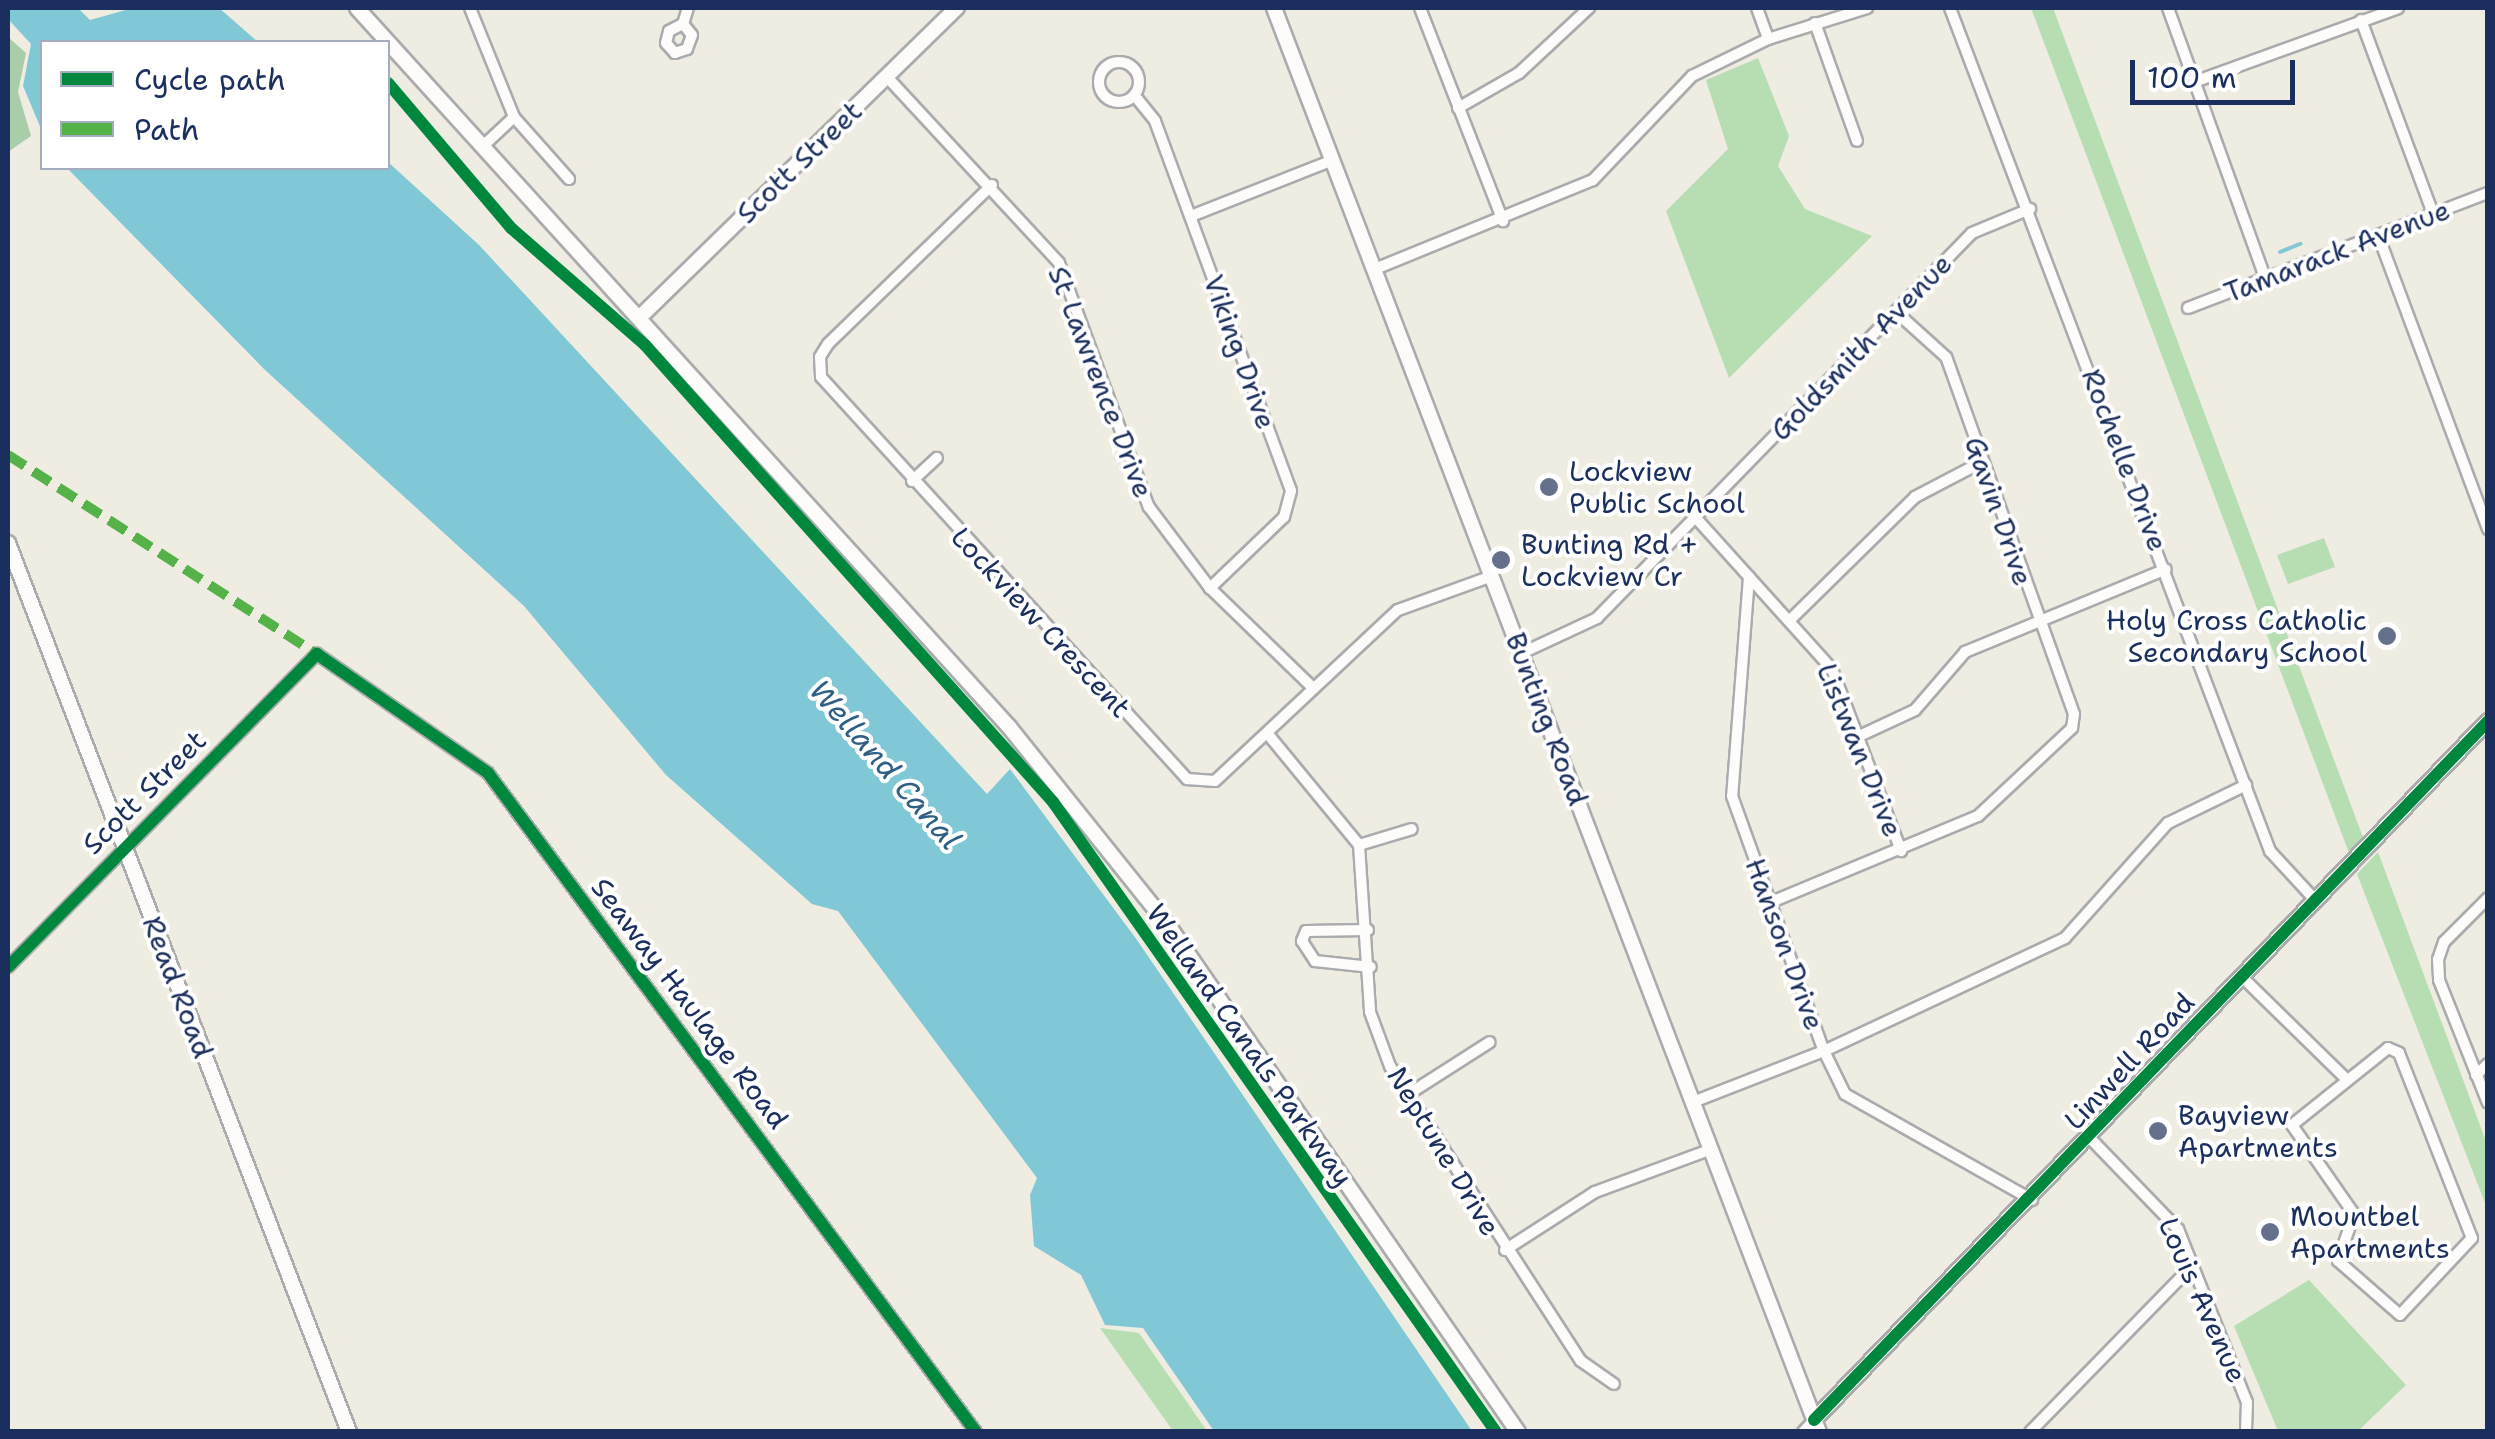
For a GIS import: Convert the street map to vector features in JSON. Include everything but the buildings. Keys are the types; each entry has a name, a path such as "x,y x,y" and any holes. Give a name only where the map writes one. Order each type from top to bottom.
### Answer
{"main road":[{"name":"Welland Canals Parkway","path":"357,8 386,40"},
{"name":"Scott Street","path":"640,316 958,8"},
{"name":"Bunting Road","path":"1274,8 1817,1426"},
{"name":"Welland Canals Parkway","path":"390,44 1010,728 1168,925 1518,1432"},
{"name":"Read Road","path":"8,543 348,1432"},
{"name":"Linwell Road","path":"1817,1426 2488,721"}],"street":[{"path":"470,8 514,117 569,180"},
{"path":"683,24 688,8"},
{"path":"1420,8 1502,221"},
{"path":"1458,108 1519,73 1589,8"},
{"path":"1756,8 1768,39"},
{"path":"1375,269 1502,221 1593,180 1692,76 1768,39 1866,8"},
{"name":"Rochelle Drive","path":"1950,8 2030,209 2270,851 2316,901"},
{"path":"2168,8 2266,276"},
{"path":"2194,82 2398,8"},
{"path":"2361,20 2433,214"},
{"path":"1815,23 1856,141"},
{"name":"Viking Drive","path":"1118,62 1133,66 1140,80 1135,96 1107,99 1098,83 1102,68 1118,62"},
{"name":"St Lawrence Drive","path":"887,77 992,184 1059,263 1149,507 1210,588 1312,687"},
{"name":"Viking Drive","path":"1135,96 1155,120 1291,491 1284,517 1210,588"},
{"path":"484,146 514,117"},
{"path":"1190,216 1333,160"},
{"name":"Lockview Crescent","path":"992,184 820,357 826,386 1186,780 1215,781 1398,610 1492,576"},
{"name":"Tamarack Avenue","path":"2188,308 2488,193"},
{"name":"Goldsmith Avenue","path":"1522,653 1597,618 1972,233 2030,209"},
{"path":"2378,235 2488,529"},
{"name":"Gavin Drive","path":"1896,312 1946,357 2036,617 2074,714 2072,728 1978,816 1901,850"},
{"path":"912,481 937,458"},
{"path":"1792,618 1916,498 1982,462"},
{"name":"Listwan Drive","path":"1696,518 1792,618 1832,669 1854,738 1901,850"},
{"path":"1854,738 1914,710 1965,652 2036,617 2166,569"},
{"name":"Hanson Drive","path":"1749,577 1732,796 1824,1051 1845,1094 2032,1200"},
{"name":"Scott Street","path":"8,967 317,654"},
{"name":"Seaway Haulage Road","path":"317,654 488,772 976,1432"},
{"path":"1266,733 1359,845 1412,829"},
{"path":"1694,1102 1824,1051 2065,938 2168,824 2246,785"},
{"name":"Neptune Drive","path":"1359,845 1371,967 1370,1012 1407,1095 1581,1361 1614,1384"},
{"path":"1770,903 1901,850"},
{"path":"2488,898 2458,928 2438,960 2439,980 2488,1104"},
{"path":"1368,930 1306,931 1302,941 1316,961 1371,967"},
{"path":"2242,978 2344,1077"},
{"path":"1407,1095 1490,1042"},
{"path":"2388,1048 2399,1053 2472,1238 2400,1315 2338,1260 2354,1214 2292,1125 2344,1077 2388,1048"},
{"path":"2476,1075 2488,1064"},
{"name":"Louis Avenue","path":"2090,1138 2168,1213 2247,1402 2246,1432"},
{"path":"1505,1250 1595,1192 1712,1149"},
{"path":"2030,1432 2192,1266"},
{"name":"Linwell Road","path":"1803,1432 1817,1426"}],"green space":[{"path":"2031,8 2053,8 2364,840 2349,853"},
{"path":"8,37 26,53 18,92 31,136 8,152"},
{"path":"1758,58 1789,136 1778,166 1805,209 1872,236 1729,378 1666,211 1728,149 1706,80"},
{"path":"2324,538 2335,567 2288,584 2277,555"},
{"path":"2378,852 2487,1144 2487,1208 2357,874"},
{"path":"2309,1280 2406,1385 2358,1431 2278,1431 2234,1326"},
{"path":"1100,1328 1139,1333 1207,1431 1173,1431"}],"water":[{"path":"8,8 78,8 90,20 133,8 219,8 256,40 40,40 40,126 23,86 31,44 8,19"},
{"name":"Welland Canal","path":"390,164 479,245 987,794 1010,769 1137,940 1472,1431 1214,1431 1143,1328 1105,1325 1081,1275 1034,1246 1030,1195 1037,1178 838,911 812,904 666,775 524,606 264,369 69,170 390,170"}],"waterway":[{"path":"2280,252 2300,244"}],"marked path":[{"path":"8,455 317,654"}],"cycle path":[{"path":"390,85 511,228 645,345 1053,802 1496,1432"},
{"path":"8,967 317,654 488,773 976,1432"},
{"path":"1814,1420 2488,721"}],"place":[{"name":"Lockview Public School","path":"1549,487"},
{"name":"Bunting Rd + Lockview Cr","path":"1501,560"},
{"name":"Holy Cross Catholic Secondary School","path":"2387,636"},
{"name":"Bayview Apartments","path":"2158,1131"},
{"name":"Mountbel Apartments","path":"2270,1232"}]}
